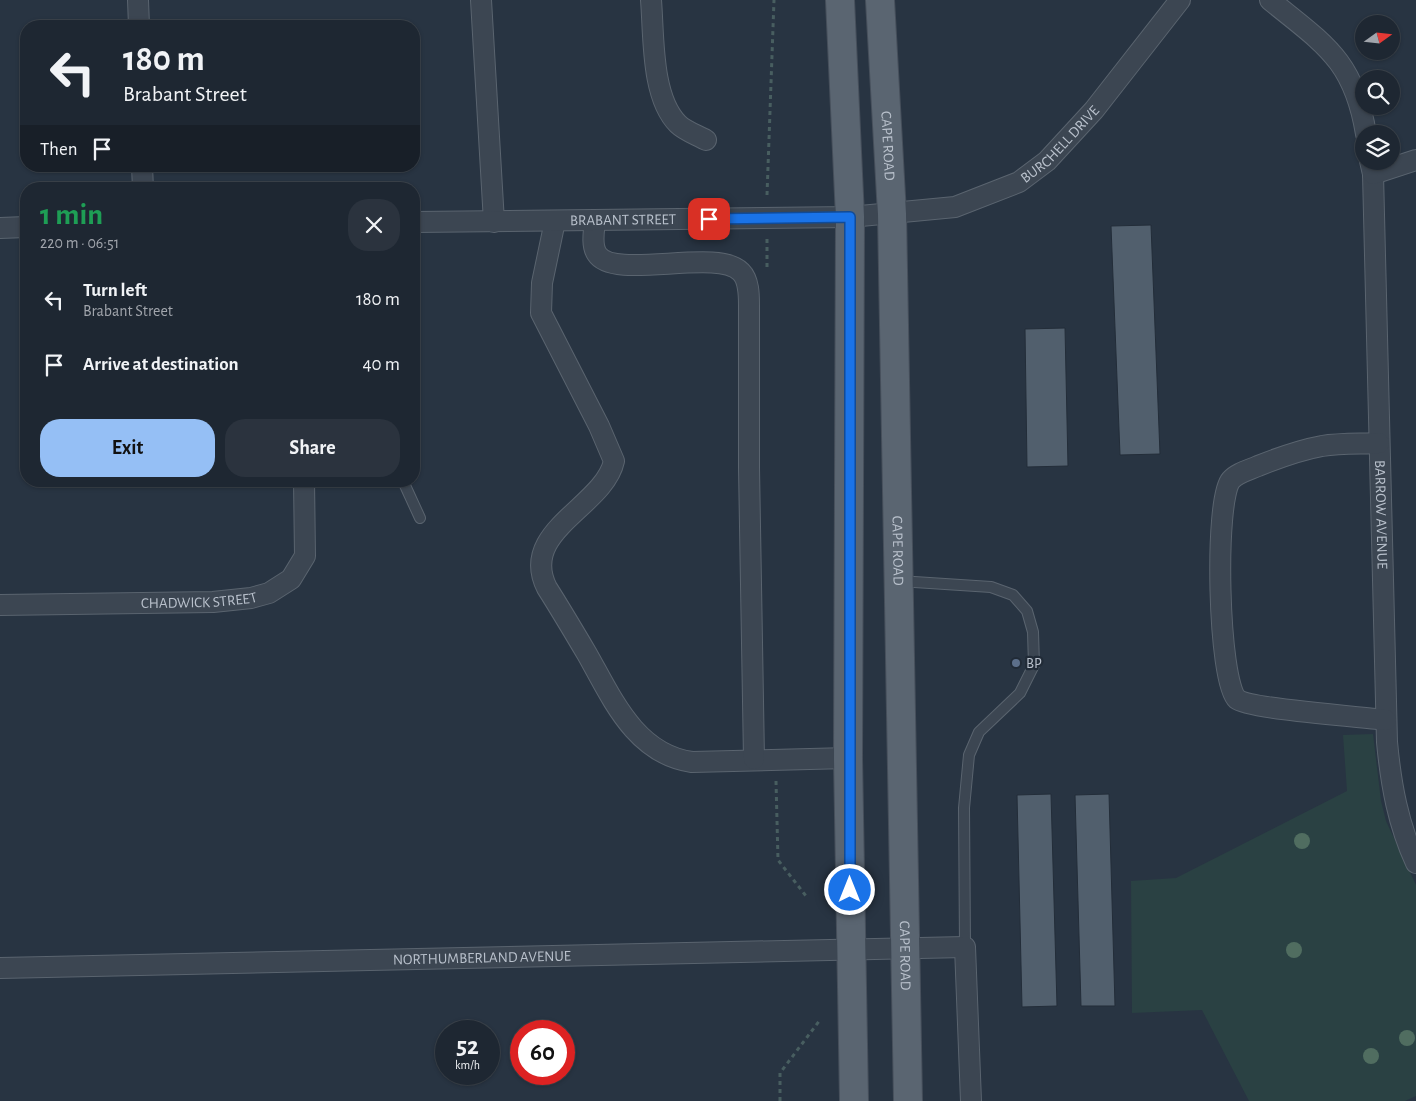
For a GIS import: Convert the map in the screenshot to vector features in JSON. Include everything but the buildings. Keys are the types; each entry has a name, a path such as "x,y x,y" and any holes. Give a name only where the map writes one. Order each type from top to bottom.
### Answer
{"main road":[{"path":"840,0 850,217 848,758 854,1101"},
{"name":"CAPE ROAD","path":"880,0 892,214 908,1101"}],"street":[{"path":"138,0 139,20"},
{"path":"481,0 494,222"},
{"path":"651,0 656,67 661,91 670,114 680,126 706,140"},
{"name":"BURCHELL DRIVE","path":"892,214 955,207 1019,182 1047,161 1094,110 1180,0"},
{"path":"1270,0 1324,44 1345,69 1354,88 1364,125"},
{"path":"1400,163 1416,160"},
{"name":"BARROW AVENUE","path":"1372,170 1386,720 1391,787 1400,822 1416,863"},
{"name":"BRABANT STREET","path":"420,222 850,217 892,214"},
{"path":"555,221 542,283 541,313 600,426 614,461 605,480 548,542 542,561 544,582 622,716 648,743 676,759 685,761 848,758"},
{"path":"595,221 594,248 598,256 605,261 632,264 720,263 735,267 746,280 749,305 749,468 754,759"},
{"path":"0,228 20,227"},
{"path":"1379,443 1323,446 1290,454 1243,472 1230,480 1222,524 1221,632 1227,676 1231,691 1238,700 1248,704 1386,720"},
{"name":"CHADWICK STREET","path":"0,605 213,602 251,598 269,593 291,579 305,556 304,487"},
{"path":"965,947 970,1101"},
{"name":"NORTHUMBERLAND AVENUE","path":"0,968 965,947"}],"lane":[{"path":"406,487 420,518"},
{"path":"898,581 992,587 1013,595 1027,612 1033,632 1034,665 1020,693 979,732 969,755 964,808 965,947"}],"path":[{"path":"780,1101 780,1073 820,1020"}],"green space":[{"path":"1373,734 1381,801 1386,821 1416,885 1416,1096 1405,1101 1249,1101 1202,1010 1132,1013 1131,881 1176,878 1347,791 1343,735"}],"place":[{"name":"BP","path":"1016,663"}],"route":[{"path":"709,219 850,217 848,758 850,890"}]}
